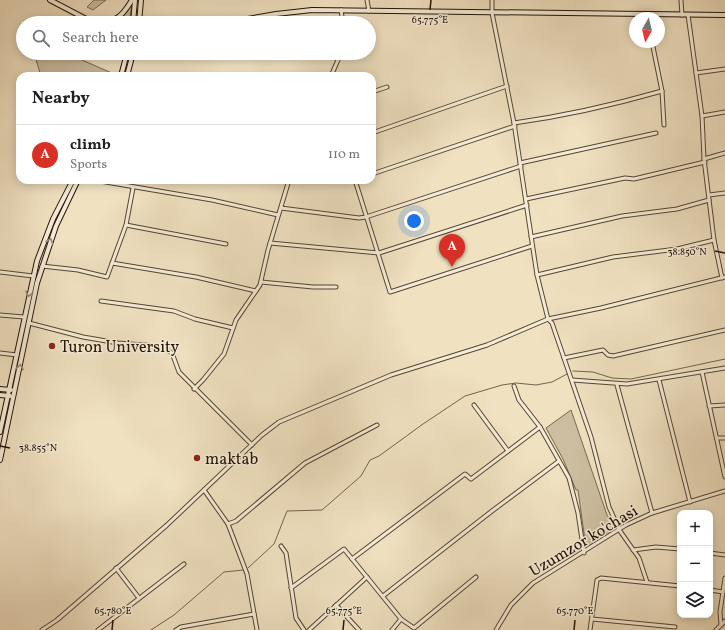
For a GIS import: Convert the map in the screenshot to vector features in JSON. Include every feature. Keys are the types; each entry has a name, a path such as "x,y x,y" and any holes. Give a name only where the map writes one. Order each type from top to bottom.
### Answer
{"main road":[{"path":"50,0 81,16"},
{"path":"121,16 124,14 132,0"},
{"path":"134,16 135,0"},
{"path":"139,16 142,0"},
{"path":"265,16 312,10 629,15"},
{"path":"665,16 725,15"},
{"path":"122,72 125,60"},
{"path":"128,72 131,60"},
{"path":"0,432 33,276 47,233 71,184"},
{"path":"0,460 42,266 56,226 76,184"},
{"path":"0,389 15,391"},
{"path":"0,395 14,396"}],"street":[{"path":"367,0 369,11"},
{"path":"492,0 492,12 514,125 532,246 548,319 552,323 591,437 609,507 620,531 639,558 647,582"},
{"path":"681,0 682,15"},
{"path":"341,10 341,16"},
{"path":"42,630 57,620 167,524 279,422 391,375 487,344 548,319 601,308 723,278 714,240 704,160 702,116 688,15"},
{"path":"653,48 662,91 664,125"},
{"path":"333,72 338,60"},
{"path":"696,73 725,69"},
{"path":"376,132 507,86"},
{"path":"376,91 387,87"},
{"path":"376,173 514,125 615,104 662,91"},
{"path":"702,116 725,112"},
{"path":"281,208 359,218 366,217 520,164 656,133"},
{"path":"526,199 625,178 634,179 725,153"},
{"path":"114,184 212,200 278,215"},
{"path":"194,388 203,380 224,354 233,328 256,291 260,282 288,184"},
{"path":"356,184 390,292 532,246"},
{"path":"42,266 78,270 107,277 126,225 133,188"},
{"path":"709,195 725,193"},
{"path":"531,237 622,216 677,209 709,200"},
{"path":"270,243 379,253 527,205"},
{"path":"126,225 226,244"},
{"path":"538,275 607,258 677,249 714,240"},
{"path":"112,263 196,277 256,291"},
{"path":"0,272 33,276"},
{"path":"260,282 313,287 336,287"},
{"path":"100,301 174,311 195,319 233,328"},
{"path":"0,315 24,317"},
{"path":"29,323 83,337 118,343 156,346 167,350 172,353 179,372 252,445"},
{"path":"564,358 602,350 608,355 613,356 725,330"},
{"path":"0,353 17,355"},
{"path":"572,380 607,382 617,385 659,380 725,368"},
{"path":"702,372 725,477"},
{"path":"659,380 690,502"},
{"path":"617,385 652,513"},
{"path":"514,386 519,400 540,427 569,478 578,513 584,553"},
{"path":"474,404 508,451"},
{"path":"709,406 725,405"},
{"path":"228,524 236,521 305,463 377,425"},
{"path":"352,559 465,474 471,479 540,427"},
{"path":"717,438 725,438"},
{"path":"383,596 559,461"},
{"path":"204,490 228,524 247,574 257,630"},
{"name":"Uzumzor ko'chasi","path":"496,630 511,605 533,583 639,518 725,491"},
{"path":"281,546 286,553 296,618 304,630"},
{"path":"633,550 656,547 677,549"},
{"path":"292,588 344,549 401,619 414,628 476,577"},
{"path":"713,553 725,555"},
{"path":"98,630 184,564"},
{"path":"116,568 139,598"},
{"path":"309,630 367,577"},
{"path":"590,630 597,580 601,578 677,586"},
{"path":"721,625 720,612 725,578"},
{"path":"713,590 723,592"},
{"path":"336,605 359,630"},
{"path":"176,630 181,626 254,614"},
{"path":"392,630 401,619"},
{"path":"592,619 674,627"},
{"path":"716,630 725,621"}],"shaded area":[{"path":"94,0 106,0 93,10 87,7"},
{"path":"132,4 130,16 122,16"},
{"path":"36,60 82,60 109,72 40,72"},
{"path":"571,410 607,515 617,529 586,548 578,490 576,490 563,459 546,428"}],"waterway":[{"path":"573,371 593,372 612,378 631,379 725,359"},
{"path":"248,568 274,544 287,511 322,510 361,476 370,460 379,456 465,396 502,385 516,383 536,385 552,382 567,374"},
{"path":"151,630 174,615 224,572 243,570"}],"place":[{"name":"climb","path":"452,267"},
{"name":"Turon University","path":"52,346"},
{"name":"maktab","path":"197,458"}]}
